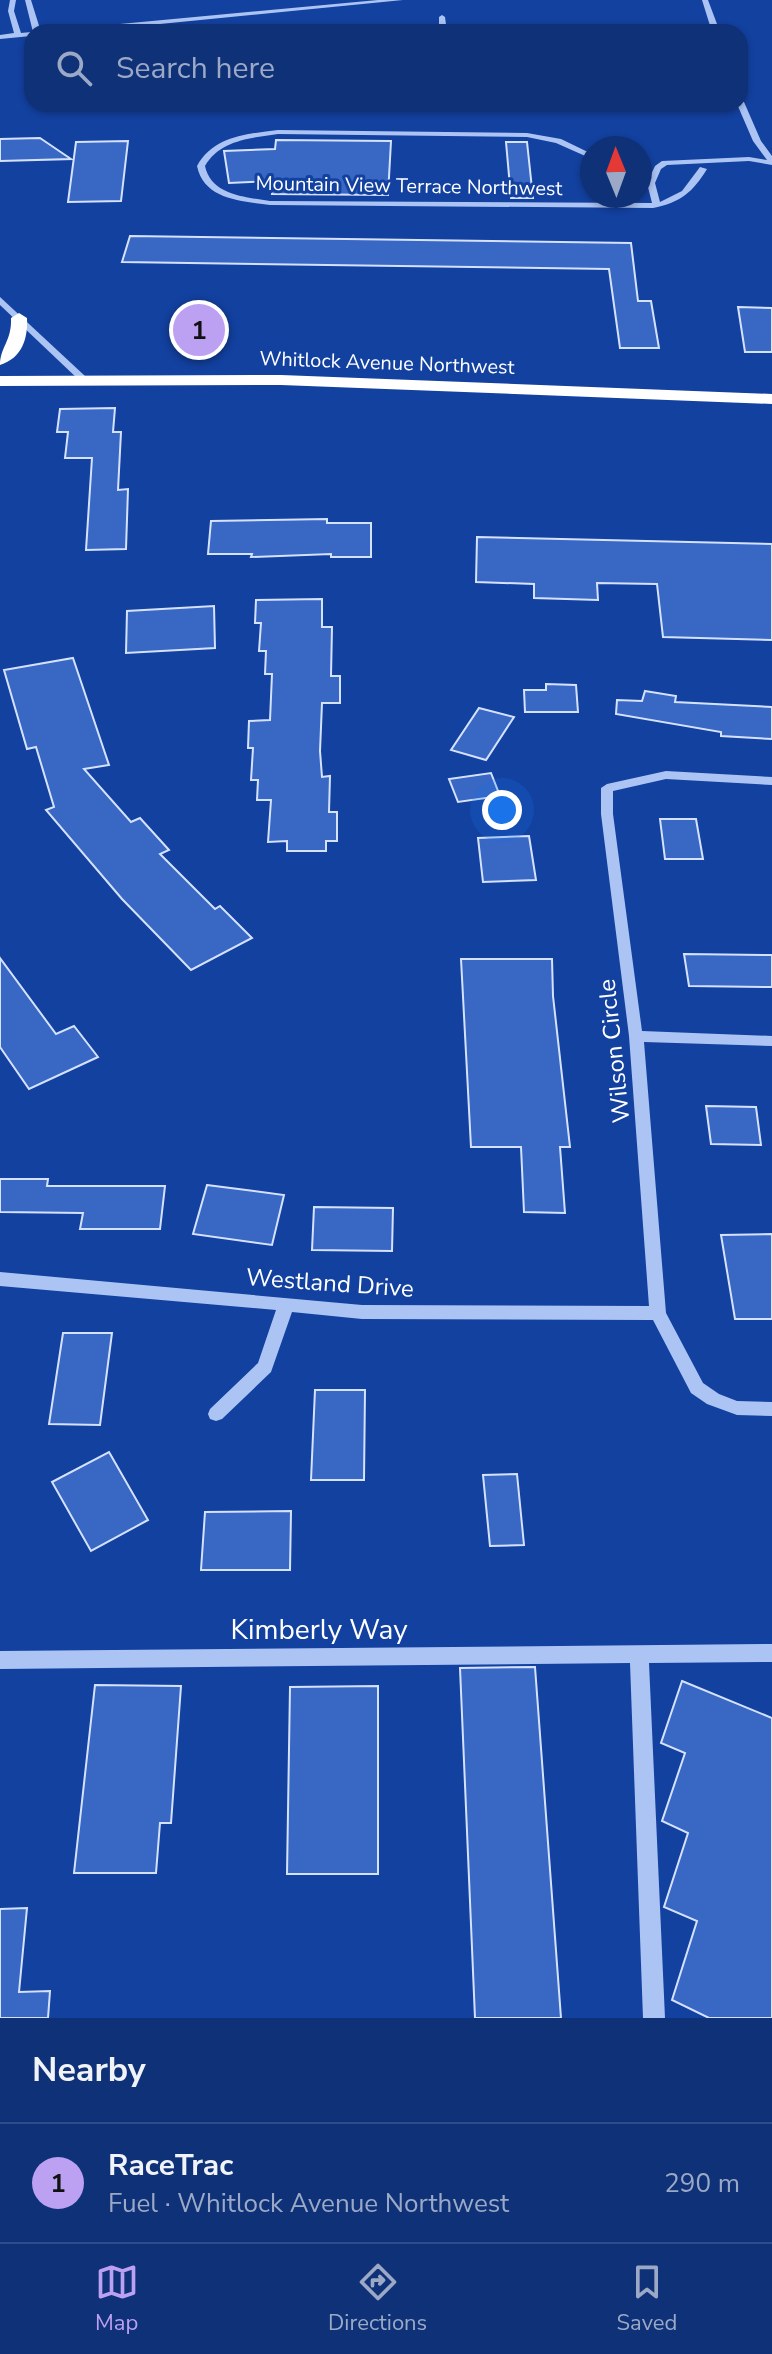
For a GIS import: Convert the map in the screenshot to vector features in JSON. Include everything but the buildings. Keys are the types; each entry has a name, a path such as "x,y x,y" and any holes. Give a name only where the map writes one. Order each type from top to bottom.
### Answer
{"highway":[{"path":"0,360 11,352 20,339 19,318"},
{"name":"Whitlock Avenue Northwest","path":"0,381 82,378 295,381 772,399"}],"street":[{"path":"13,0 11,11 18,35"},
{"path":"28,0 33,24"},
{"path":"142,24 400,0"},
{"path":"705,0 713,24"},
{"path":"442,17 442,24"},
{"path":"0,37 24,34"},
{"path":"744,112 752,132 772,162"},
{"name":"Mountain View Terrace Northwest","path":"580,151 558,141 527,135 278,132 252,134 218,144 206,153 202,162 205,180 212,189 226,196 256,202 580,207"},
{"path":"657,205 651,183 658,168 665,163 749,159 772,162"},
{"path":"652,167 703,169 772,162"},
{"name":"Mountain View Terrace Northwest","path":"652,205 687,194 703,169"},
{"path":"0,300 82,378"},
{"name":"Wilson Circle","path":"772,781 666,775 607,788 607,814 636,1036 658,1313 697,1388 713,1399 737,1408 772,1409"},
{"path":"636,1036 772,1041"},
{"name":"Westland Drive","path":"0,1279 362,1312 658,1313"},
{"path":"216,1414 265,1367 286,1306"},
{"name":"Kimberly Way","path":"0,1660 772,1653"},
{"path":"639,1654 654,2018"}],"place":[{"name":"RaceTrac","path":"199,330"}]}
